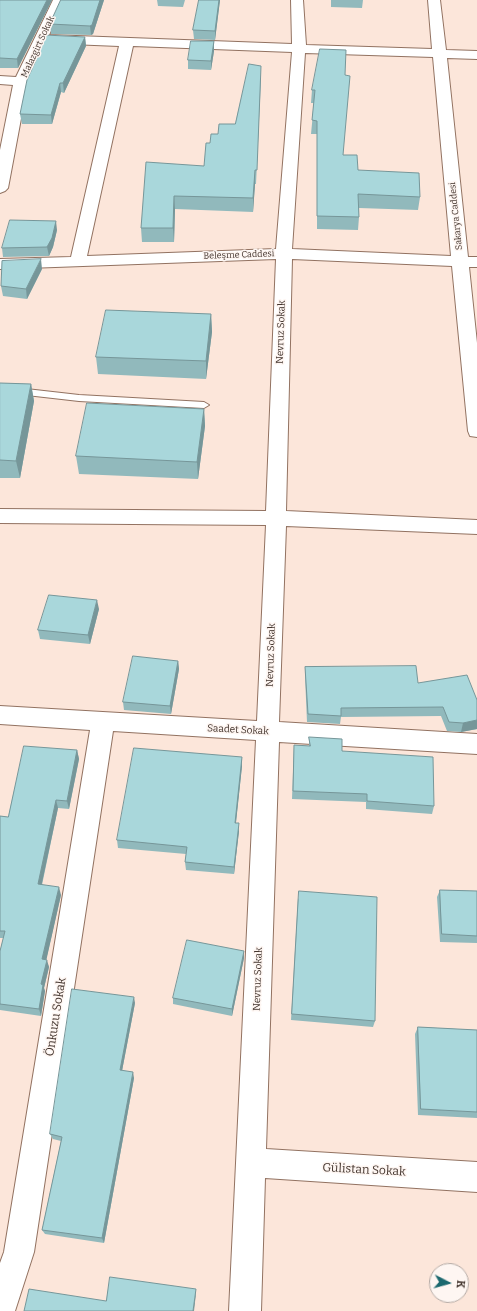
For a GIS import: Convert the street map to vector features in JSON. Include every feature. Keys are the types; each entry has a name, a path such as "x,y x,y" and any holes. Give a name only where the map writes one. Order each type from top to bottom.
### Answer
{"street":[{"name":"Malazgirt Sokak","path":"0,188 21,81 59,0"},
{"name":"Nevruz Sokak","path":"245,1311 276,518 284,254 298,48 297,0"},
{"name":"Sakarya Caddesi","path":"434,0 477,431"},
{"path":"41,39 477,55"},
{"path":"78,261 127,42"},
{"path":"0,80 21,81"},
{"name":"Beleşme Caddesi","path":"0,264 284,254 477,262"},
{"path":"0,516 276,518 477,527"},
{"name":"Saadet Sokak","path":"0,716 477,744"},
{"name":"Önkuzu Sokak","path":"0,1310 18,1252 102,722"},
{"name":"Gülistan Sokak","path":"251,1164 477,1177"}],"lane":[{"path":"0,389 79,398 204,404"}],"building":[{"path":"0,0 47,0 17,59 0,58"},
{"path":"61,0 100,0 92,25 50,24"},
{"path":"199,0 219,0 215,31 193,30"},
{"path":"45,35 85,37 63,83 60,83 51,115 20,114 27,80"},
{"path":"191,41 214,41 211,61 188,60"},
{"path":"320,49 346,50 345,75 350,76 343,155 357,155 358,170 419,173 420,197 358,194 359,217 317,216 317,121 312,120 315,90 312,90"},
{"path":"249,64 261,66 257,170 255,170 253,198 174,196 173,228 141,228 146,162 204,166 206,143 210,143 211,134 218,134 219,124 235,124"},
{"path":"10,220 56,221 52,238 47,247 2,248"},
{"path":"41,259 26,289 1,286 2,261"},
{"path":"106,310 211,314 206,361 96,357"},
{"path":"0,383 31,384 16,461 0,460"},
{"path":"87,403 204,409 197,462 76,456"},
{"path":"49,595 97,600 88,635 38,630"},
{"path":"133,656 178,661 170,706 123,702"},
{"path":"416,666 418,683 467,675 477,700 477,720 463,723 449,722 443,707 341,708 341,716 308,714 305,667"},
{"path":"309,737 342,739 342,751 433,757 434,806 367,801 367,794 293,791 294,745 310,746"},
{"path":"24,746 77,750 67,801 56,800 38,884 59,887 42,959 47,960 41,984 43,985 39,1009 0,1004 0,951 5,931 0,931 0,816 8,817"},
{"path":"134,748 242,757 235,823 239,823 234,867 185,862 187,847 117,840"},
{"path":"440,890 477,891 477,936 442,934"},
{"path":"299,891 377,897 375,1021 292,1014"},
{"path":"187,940 244,951 232,1009 173,998"},
{"path":"72,989 134,997 120,1070 133,1072 102,1238 42,1230 62,1137 50,1134"},
{"path":"418,1027 477,1030 477,1112 421,1109"},
{"path":"110,1277 196,1289 193,1311 24,1311 29,1289 106,1301"}]}
